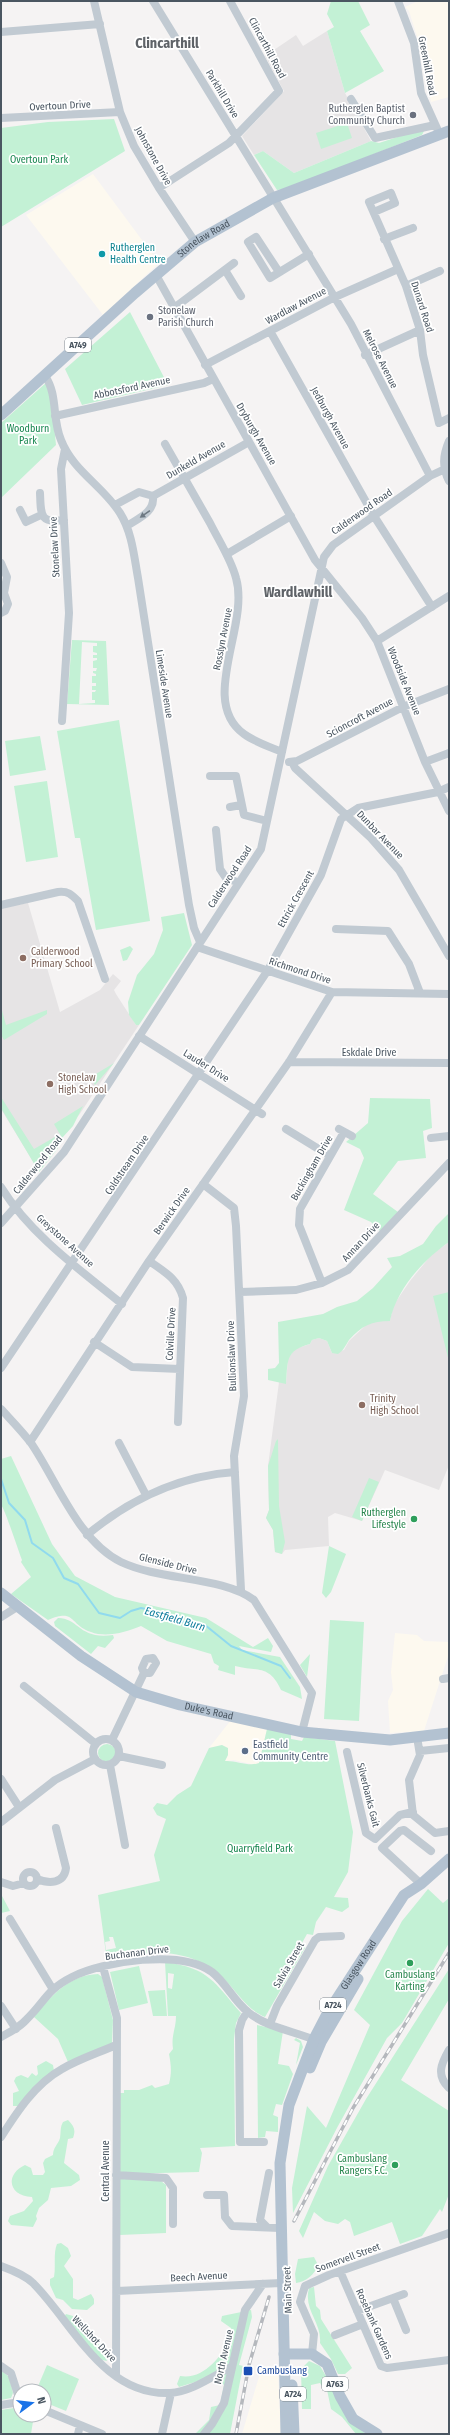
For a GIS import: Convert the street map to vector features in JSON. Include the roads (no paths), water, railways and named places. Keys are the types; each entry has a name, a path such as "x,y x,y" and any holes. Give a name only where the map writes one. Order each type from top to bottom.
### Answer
{"main road":[{"name":"Stonelaw Road","path":"1,415 156,275 195,242 273,198 441,130"},
{"name":"Duke's Road","path":"1,1593 81,1656 136,1692 187,1706 302,1732 390,1740 449,1733"},
{"name":"Glasgow Road","path":"285,2146 298,2101 327,2014 404,1895 421,1884 449,1859"},
{"name":"Main Street","path":"285,2146 283,2228 287,2354 286,2434"},
{"name":"Main Street","path":"287,2354 294,2404 294,2434"},
{"path":"287,2354 312,2354"},
{"name":"A763","path":"312,2354 328,2364 340,2396 353,2419 377,2434"}],"street":[{"name":"Johnstone Drive","path":"94,1 120,112 134,146 159,188 195,242"},
{"name":"Parkhill Drive","path":"153,1 273,198"},
{"name":"Clincarthill Road","path":"159,188 236,137 279,91 230,1"},
{"name":"Greenhill Road","path":"398,1 414,43 421,93 441,130"},
{"path":"1,32 100,24"},
{"path":"351,99 375,138 441,130"},
{"name":"Overtoun Drive","path":"1,118 120,112"},
{"name":"Melrose Avenue","path":"273,198 352,324 365,355 430,476"},
{"name":"Dunard Road","path":"374,212 384,239 406,286 420,330 423,355 439,423 449,418"},
{"path":"384,239 413,228"},
{"path":"279,272 256,237 248,242 270,278 308,254"},
{"path":"174,308 234,263"},
{"name":"Wardlaw Avenue","path":"205,365 335,297 398,269"},
{"path":"225,270 241,296"},
{"path":"406,286 440,271"},
{"name":"Dryburgh Avenue","path":"156,275 205,365 322,569"},
{"path":"365,355 420,330"},
{"name":"Jedburgh Avenue","path":"270,331 374,516 432,607"},
{"path":"45,376 51,384 54,416 60,439 65,449"},
{"name":"Abbotsford Avenue","path":"54,416 204,383 213,378"},
{"path":"449,441 444,454 449,481"},
{"name":"Dunkeld Avenue","path":"154,496 249,442"},
{"name":"Rosslyn Avenue","path":"165,444 227,554 236,578 240,601 237,624 223,686 231,722 244,734 282,752"},
{"name":"Limeside Avenue","path":"65,449 81,472 115,505 127,526 142,600 189,905 199,945"},
{"name":"Stonelaw Drive","path":"62,721 69,630 61,469 65,449"},
{"name":"Calderwood Road","path":"1,1224 64,1152 199,945 237,882 261,849 324,557 334,545 430,476 446,468"},
{"path":"115,505 139,492 154,496 154,502 151,510 127,526"},
{"path":"40,493 41,515 46,520 64,520"},
{"path":"20,510 26,522 41,515"},
{"path":"227,554 291,516"},
{"path":"1,563 7,577 4,593 8,604 5,611 1,613"},
{"name":"Woodside Avenue","path":"322,569 331,577 362,618 377,641 425,762 438,792 449,811"},
{"path":"377,641 449,596"},
{"name":"Scioncroft Avenue","path":"292,762 403,707 449,689"},
{"path":"425,762 449,753"},
{"path":"281,761 292,762"},
{"name":"Dunbar Avenue","path":"292,762 295,768 371,838 399,870 449,956"},
{"path":"210,776 236,776 244,815 267,821"},
{"path":"345,814 358,808 438,792 449,787"},
{"path":"230,807 241,805"},
{"name":"Ettrick Crescent","path":"268,970 321,875 339,823 345,814"},
{"path":"216,830 220,869 226,878 237,882"},
{"path":"1,905 58,892 66,891 71,894 78,901 104,980"},
{"path":"345,920 345,929"},
{"path":"336,929 388,931 409,964 420,993"},
{"name":"Richmond Drive","path":"199,945 332,992 449,994"},
{"name":"Coldstream Drive","path":"1,1368 73,1264 268,970"},
{"name":"Berwick Drive","path":"30,1442 94,1342 122,1304 149,1262 289,1062 332,992"},
{"name":"Lauder Drive","path":"139,1036 262,1114"},
{"name":"Eskdale Drive","path":"289,1062 449,1063"},
{"path":"286,1129 330,1156"},
{"name":"Buckingham Drive","path":"322,1283 299,1225 300,1209 345,1133"},
{"path":"431,1138 449,1136"},
{"name":"Annan Drive","path":"240,1292 296,1290 322,1283 348,1270 449,1163"},
{"name":"Bullionslaw Drive","path":"203,1184 234,1208 240,1292 244,1396 234,1449 241,1590"},
{"name":"Greystone Avenue","path":"1,1187 15,1209 73,1264 122,1304"},
{"name":"Colville Drive","path":"149,1262 171,1276 180,1287 183,1298 178,1422"},
{"path":"94,1342 132,1367 180,1369"},
{"name":"Glenside Drive","path":"1,1408 30,1442 87,1535 102,1550 122,1562 147,1570 241,1590 254,1600 312,1693 302,1732"},
{"path":"119,1443 146,1495"},
{"path":"87,1535 109,1517 146,1495 190,1479 234,1472"},
{"path":"1,1617 17,1607"},
{"path":"112,1740 144,1673"},
{"path":"24,1686 96,1744"},
{"path":"417,1737 420,1755 409,1780 413,1815 435,1833 449,1831"},
{"path":"110,1765 100,1764 95,1758 93,1751 96,1744 103,1739 112,1740 118,1745 119,1756"},
{"path":"420,1751 449,1748"},
{"name":"Silverbanks Gait","path":"347,1752 366,1833 375,1839 400,1815 413,1812"},
{"path":"110,1765 119,1756"},
{"path":"119,1756 162,1765"},
{"path":"1,1822 55,1780 95,1758"},
{"path":"110,1765 125,1844"},
{"path":"1,1779 19,1807"},
{"path":"1,1882 13,1886 24,1883 28,1886 33,1886 37,1879 50,1882 59,1880 65,1874 66,1868 56,1828"},
{"path":"421,1884 382,1848 400,1831 404,1830 431,1851"},
{"path":"10,1919 52,1988"},
{"name":"Salvia Street","path":"270,2024 277,2006 315,1940 319,1937 340,1936"},
{"name":"Buchanan Drive","path":"1,2037 16,2029 26,2021 52,1988 73,1976 103,1967 160,1958 179,1958 210,1970 221,1979 247,2012 270,2024 318,2041"},
{"name":"Central Avenue","path":"103,1967 117,2018 116,2376"},
{"path":"1,2006 16,2029"},
{"path":"247,2012 242,2020 239,2030 240,2142 264,2142"},
{"path":"1,2137 17,2114 42,2084 62,2069 116,2045"},
{"path":"449,2050 441,2064 440,2077 449,2088"},
{"path":"267,2227 260,2220 268,2173"},
{"path":"116,2175 166,2178 173,2188 173,2224"},
{"path":"207,2195 224,2195 225,2217 232,2226 249,2228 283,2228"},
{"name":"Somervell Street","path":"312,2354 314,2334 300,2302 302,2291 311,2282 447,2234"},
{"name":"Wellshot Drive","path":"1,2266 33,2282 76,2338 99,2362 116,2376 143,2391 171,2393 195,2385 231,2367"},
{"name":"Rosebank Gardens","path":"340,2271 378,2362 384,2368 449,2360"},
{"name":"Beech Avenue","path":"117,2291 284,2283"},
{"name":"North Avenue","path":"204,2434 212,2424 224,2403 245,2310 263,2284"},
{"path":"357,2310 404,2294"},
{"path":"393,2298 406,2330"},
{"path":"335,2336 363,2324"},
{"path":"1,2366 11,2373 14,2383"},
{"path":"162,2434 171,2393"},
{"path":"1,2405 12,2403"},
{"path":"52,2413 102,2434"},
{"path":"78,2434 80,2425"}],"waterway":[{"name":"Eastfield Burn","path":"1,1479 9,1503 25,1520 32,1543 53,1558 64,1578 78,1584 99,1613 120,1618 131,1611 141,1608 155,1611 177,1621 205,1625 231,1646 281,1666 290,1678"}],"railway":[{"path":"294,2221 353,2108 449,1953"},
{"path":"236,2434 249,2365 269,2297"}],"place":[{"name":"Rutherglen Baptist Community Church","path":"413,115"},
{"name":"Rutherglen Health Centre","path":"102,254"},
{"name":"Stonelaw Parish Church","path":"150,317"},
{"name":"Calderwood Primary School","path":"23,958"},
{"name":"Stonelaw High School","path":"50,1084"},
{"name":"Trinity High School","path":"362,1405"},
{"name":"Rutherglen Lifestyle","path":"414,1519"},
{"name":"Eastfield Community Centre","path":"245,1751"},
{"name":"Cambuslang Karting","path":"410,1963"},
{"name":"Cambuslang Rangers F.C.","path":"395,2165"},
{"name":"Cambuslang","path":"248,2371"}],"district":[{"name":"Clincarthill","path":"167,43"},
{"name":"Wardlawhill","path":"298,592"}],"park label":[{"name":"Overtoun Park","path":"39,160"},
{"name":"Woodburn Park","path":"28,434"},
{"name":"Quarryfield Park","path":"260,1849"}]}
